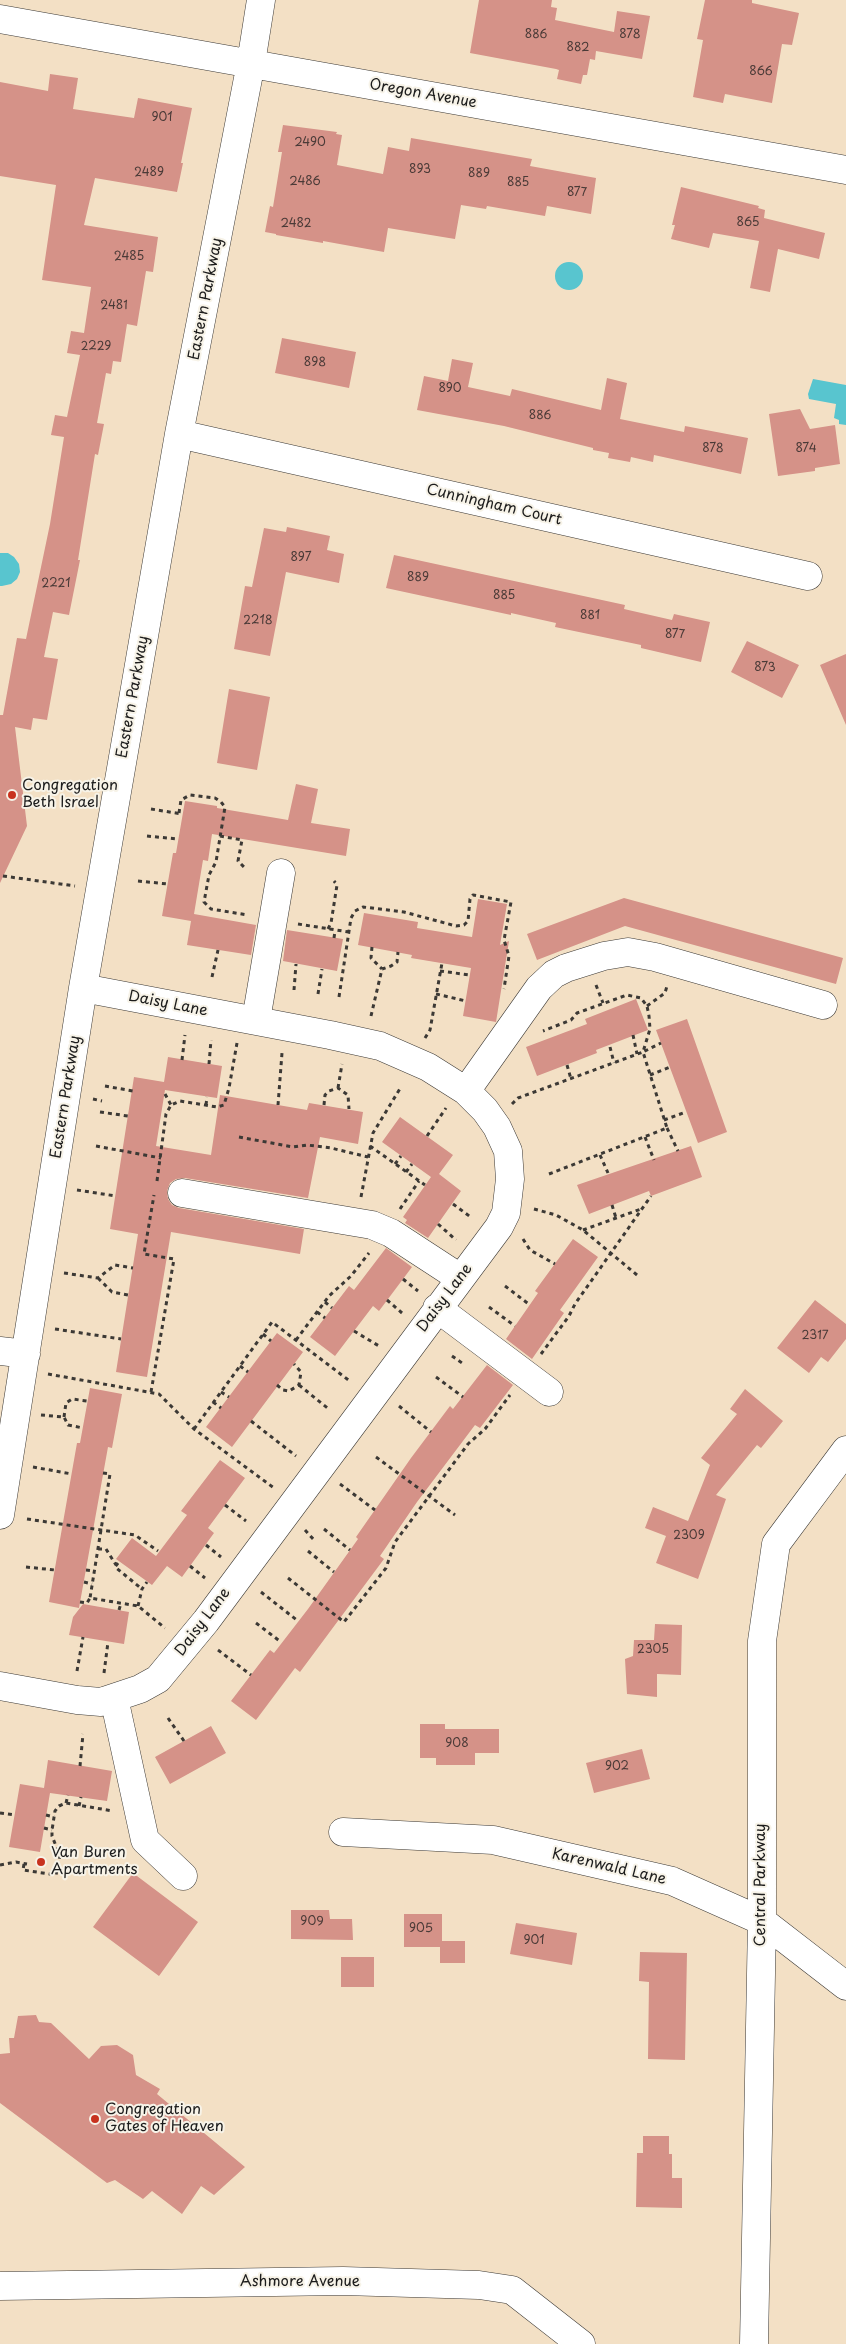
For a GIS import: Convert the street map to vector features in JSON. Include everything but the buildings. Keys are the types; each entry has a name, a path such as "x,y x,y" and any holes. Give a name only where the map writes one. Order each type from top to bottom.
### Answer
{"street":[{"name":"Eastern Parkway","path":"0,1515 17,1411 16,1358 30,1324 83,988 179,434 251,63 261,0"},
{"name":"Oregon Avenue","path":"0,19 846,170"},
{"name":"Cunningham Court","path":"179,434 808,576"},
{"path":"256,1020 280,873"},
{"path":"464,1090 539,988 554,974 581,962 628,952 674,962 823,1005"},
{"name":"Daisy Lane","path":"0,1686 101,1702 109,1685 140,1689 158,1679 206,1621 235,1561 292,1503 378,1388 429,1300 454,1288 499,1227 506,1208 510,1178 508,1151 497,1127 485,1110 464,1090 428,1067 399,1054 380,1046 351,1039 83,988"},
{"path":"182,1193 358,1222 385,1230 460,1278"},
{"path":"429,1300 549,1392"},
{"name":"Central Parkway","path":"754,2344 762,1920 762,1641 776,1544 846,1450"},
{"path":"109,1685 145,1840 183,1876"},
{"name":"Karenwald Lane","path":"342,1832 492,1840 672,1881 762,1920 846,1986"},
{"name":"Ashmore Avenue","path":"0,2286 343,2280 479,2284 512,2290 581,2344"}],"path":[{"path":"150,809 181,813 180,800 190,795 215,798 224,807 216,862 206,884 204,897 206,906 211,909 350,932"},
{"path":"147,836 178,839"},
{"path":"220,836 242,840 238,861 244,867"},
{"path":"4,876 100,890"},
{"path":"138,881 168,884"},
{"path":"328,929 331,923 337,886 334,881"},
{"path":"339,997 351,918 355,911 363,907 410,914 440,924 456,926 464,925 468,921 470,899 473,895 511,902 504,940 509,956 500,1014 509,1030 520,1040 564,1023 577,1013 623,996 634,995 641,998 647,1006 650,1029 642,1052 664,1120 678,1151"},
{"path":"334,938 335,930"},
{"path":"372,947 371,958 382,969"},
{"path":"212,976 218,950"},
{"path":"382,969 397,962 398,952"},
{"path":"399,1054 423,1041 430,1030 442,963"},
{"path":"294,990 296,964"},
{"path":"318,994 322,969"},
{"path":"351,1039 371,1016 382,969"},
{"path":"440,971 470,975"},
{"path":"436,994 466,1000"},
{"path":"182,1060 185,1035"},
{"path":"633,1035 637,1054"},
{"path":"209,1064 211,1040"},
{"path":"485,1110 511,1105 518,1098 614,1063 661,1043"},
{"path":"610,1047 614,1063"},
{"path":"278,1105 282,1053"},
{"path":"567,1065 571,1079"},
{"path":"650,1075 670,1067"},
{"path":"105,1086 132,1091"},
{"path":"358,1222 373,1133 402,1087"},
{"path":"324,1105 325,1095 329,1091 338,1088 348,1095 349,1109"},
{"path":"427,1136 464,1090"},
{"path":"164,1094 171,1105"},
{"path":"206,1105 207,1096"},
{"path":"100,1112 128,1116"},
{"path":"664,1120 686,1112"},
{"path":"549,1174 667,1128"},
{"path":"159,1130 164,1130"},
{"path":"239,1137 293,1147 307,1145 331,1148 368,1157"},
{"path":"645,1137 654,1160"},
{"path":"96,1146 161,1158"},
{"path":"370,1146 426,1185"},
{"path":"600,1155 608,1174"},
{"path":"395,1164 401,1156"},
{"path":"406,1172 412,1164"},
{"path":"296,1340 325,1302 358,1268 419,1181"},
{"path":"52,1186 116,1196"},
{"path":"288,1578 344,1622 386,1568 395,1542 468,1444 485,1428 569,1316 575,1304 651,1196"},
{"path":"147,1197 154,1198"},
{"path":"453,1204 474,1220"},
{"path":"612,1206 616,1218"},
{"path":"506,1208 556,1215 582,1230 612,1252 637,1275"},
{"path":"506,1208 530,1250 555,1264"},
{"path":"582,1230 642,1208"},
{"path":"145,1210 152,1210"},
{"path":"438,1224 458,1241"},
{"path":"98,1278 114,1266 133,1268"},
{"path":"74,1274 98,1278 112,1292 128,1295"},
{"path":"403,1279 429,1300"},
{"path":"505,1286 530,1305"},
{"path":"325,1302 332,1308"},
{"path":"489,1307 515,1326"},
{"path":"158,1308 165,1309"},
{"path":"317,1312 324,1318"},
{"path":"194,1429 272,1322 296,1340 378,1388 431,1432"},
{"path":"30,1324 121,1339"},
{"path":"263,1334 272,1340"},
{"path":"153,1340 160,1342"},
{"path":"16,1358 159,1394 194,1429 292,1503"},
{"path":"294,1364 301,1372 299,1385"},
{"path":"240,1366 248,1372"},
{"path":"436,1377 463,1397"},
{"path":"278,1385 283,1390 289,1391 299,1385"},
{"path":"299,1385 350,1425"},
{"path":"221,1392 229,1398"},
{"path":"83,1428 68,1425 64,1418 66,1403 72,1400 87,1401"},
{"path":"213,1402 221,1408"},
{"path":"17,1411 64,1418"},
{"path":"250,1421 321,1464 341,1486 375,1510"},
{"path":"376,1457 455,1515"},
{"path":"8,1463 72,1474"},
{"path":"80,1602 87,1603 90,1598 110,1474 103,1474"},
{"path":"0,1515 135,1535 158,1551"},
{"path":"324,1529 350,1550"},
{"path":"206,1545 235,1561 262,1593 298,1621"},
{"path":"98,1549 106,1550 117,1564 115,1567 142,1589"},
{"path":"308,1551 334,1572"},
{"path":"190,1566 208,1580"},
{"path":"26,1567 55,1570"},
{"path":"86,1570 94,1571"},
{"path":"84,1582 92,1584"},
{"path":"138,1606 142,1589 147,1582"},
{"path":"90,1598 138,1606 170,1631"},
{"path":"119,1610 121,1603"},
{"path":"206,1621 218,1651 251,1675"},
{"path":"256,1623 282,1642"},
{"path":"77,1670 83,1637"},
{"path":"108,1642 109,1685"},
{"path":"168,1718 184,1741"},
{"path":"80,1766 83,1734"},
{"path":"66,1803 68,1795"},
{"path":"79,1806 81,1797"},
{"path":"0,1865 16,1862 26,1864 23,1870 56,1875 60,1856 52,1836 52,1830 55,1811 59,1806 66,1803 116,1812 138,1806"},
{"path":"0,1813 15,1815"},
{"path":"46,1815 54,1817"},
{"path":"44,1828 52,1830"}],"water":[{"path":"569,262 579,266 583,276 579,286 569,290 559,286 555,276 559,266"},
{"path":"813,379 846,385 846,425 839,424 839,420 834,418 836,404 809,399 808,394"},
{"path":"0,553 8,553 14,557 19,564 20,572 17,579 11,584 2,586 0,586"}],"place":[{"name":"Congregation Beth Israel","path":"12,795"},
{"name":"Van Buren Apartments","path":"41,1862"},
{"name":"Congregation Gates of Heaven","path":"95,2119"}]}
